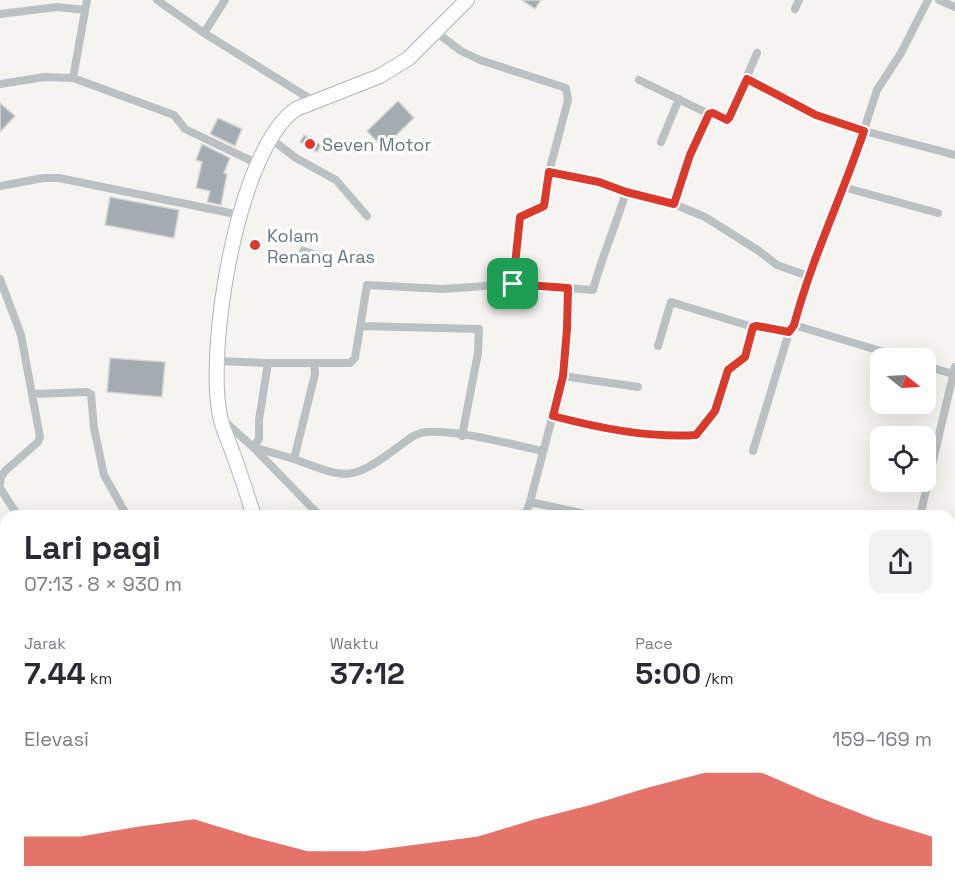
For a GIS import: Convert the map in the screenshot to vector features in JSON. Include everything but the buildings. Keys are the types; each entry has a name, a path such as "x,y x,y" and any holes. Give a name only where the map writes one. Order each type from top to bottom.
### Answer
{"main road":[{"path":"252,510 220,418 216,390 226,275 251,178 270,138 287,116 296,110 380,76 409,58 465,1"}],"street":[{"path":"73,78 87,0"},
{"path":"157,0 204,33 315,102"},
{"path":"204,33 225,0"},
{"path":"753,451 808,276 864,131 877,90 901,53 928,0"},
{"path":"939,0 955,7"},
{"path":"0,14 57,7 85,10"},
{"path":"436,32 461,51 480,60 566,88 568,100 549,172 544,206 519,219 513,284"},
{"path":"639,80 709,114 713,113 727,120 757,53"},
{"path":"0,84 44,77 73,78 174,116 185,129 258,164"},
{"path":"747,79 816,115 864,131 955,155"},
{"path":"661,142 679,99"},
{"path":"674,204 690,155 709,114"},
{"path":"270,138 296,158 336,180 366,216"},
{"path":"549,172 599,182 626,192 674,204 705,217 777,265 808,276"},
{"path":"0,186 43,178 59,178 240,215"},
{"path":"843,187 938,213"},
{"path":"217,361 350,363 355,358 367,285 443,289 513,284 593,290 626,192"},
{"path":"0,279 21,335 40,440 1,477 0,486 14,510"},
{"path":"527,510 563,376 568,288"},
{"path":"658,346 671,302 753,327 792,328 870,349"},
{"path":"361,326 479,329 478,353 462,436"},
{"path":"553,416 598,428 676,436 696,435 715,411 728,370 745,357 753,327"},
{"path":"252,447 259,439 259,420 268,363"},
{"path":"294,459 315,374 314,363"},
{"path":"921,510 954,371 936,368"},
{"path":"563,376 638,387"},
{"path":"33,394 87,392 91,394 94,428 104,475 124,510"},
{"path":"220,418 314,510"},
{"path":"252,447 329,472 346,475 360,472 376,464 414,435 426,432 543,450"},
{"path":"530,502 567,510"}],"shaded area":[{"path":"301,246 327,254 323,267 297,259"}],"place":[{"name":"Seven Motor","path":"310,144"},
{"name":"Kolam Renang Aras","path":"255,245"}],"route":[{"path":"747,79 816,115 864,131 808,276 794,325 789,332 753,327 745,357 728,370 715,411 696,435 676,436 598,428 553,416 563,376 568,288 513,284 519,219 544,206 549,172 599,182 626,192 674,204 690,155 709,114 713,113 727,120 747,79"}]}
